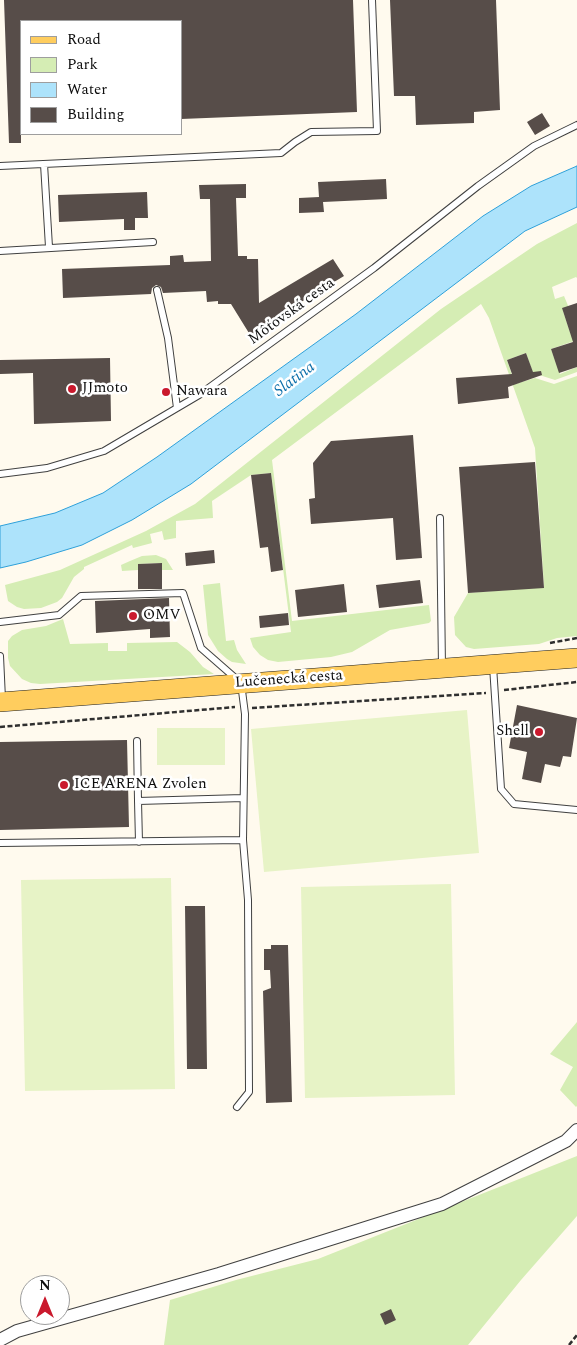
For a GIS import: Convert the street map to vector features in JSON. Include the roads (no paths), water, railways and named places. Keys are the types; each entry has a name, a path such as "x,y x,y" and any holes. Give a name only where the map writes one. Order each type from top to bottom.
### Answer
{"main road":[{"name":"Lučenecká cesta","path":"1,702 577,658"}],"street":[{"path":"0,1340 16,1331 220,1274 442,1204 566,1140 577,1130"}],"lane":[{"path":"0,166 281,153 294,142 311,132 377,131 372,0"},
{"name":"Môťovská cesta","path":"0,474 47,468 104,451 199,395 374,268 478,186 534,146 577,125"},
{"path":"44,164 49,248"},
{"path":"0,251 153,242"},
{"path":"157,290 168,338 177,408"},
{"path":"440,518 442,668"},
{"path":"0,622 59,615 81,596 183,593 201,648 241,683 245,714 243,840 248,900 249,1092 237,1107"},
{"path":"0,656 1,702"},
{"path":"493,665 501,790 514,804 577,810"},
{"path":"137,741 139,842"},
{"path":"138,800 243,798"},
{"path":"0,843 243,840"}],"water":[{"name":"Slatina","path":"577,166 577,207 525,231 191,484 132,520 82,545 0,568 0,526 55,513 103,493 157,457 356,314 483,216 531,186"}],"place":[{"name":"JJmoto","path":"72,389"},
{"name":"Nawara","path":"166,392"},
{"name":"OMV","path":"133,616"},
{"name":"Shell","path":"539,732"},
{"name":"ICE ARENA Zvolen","path":"64,785"}]}
